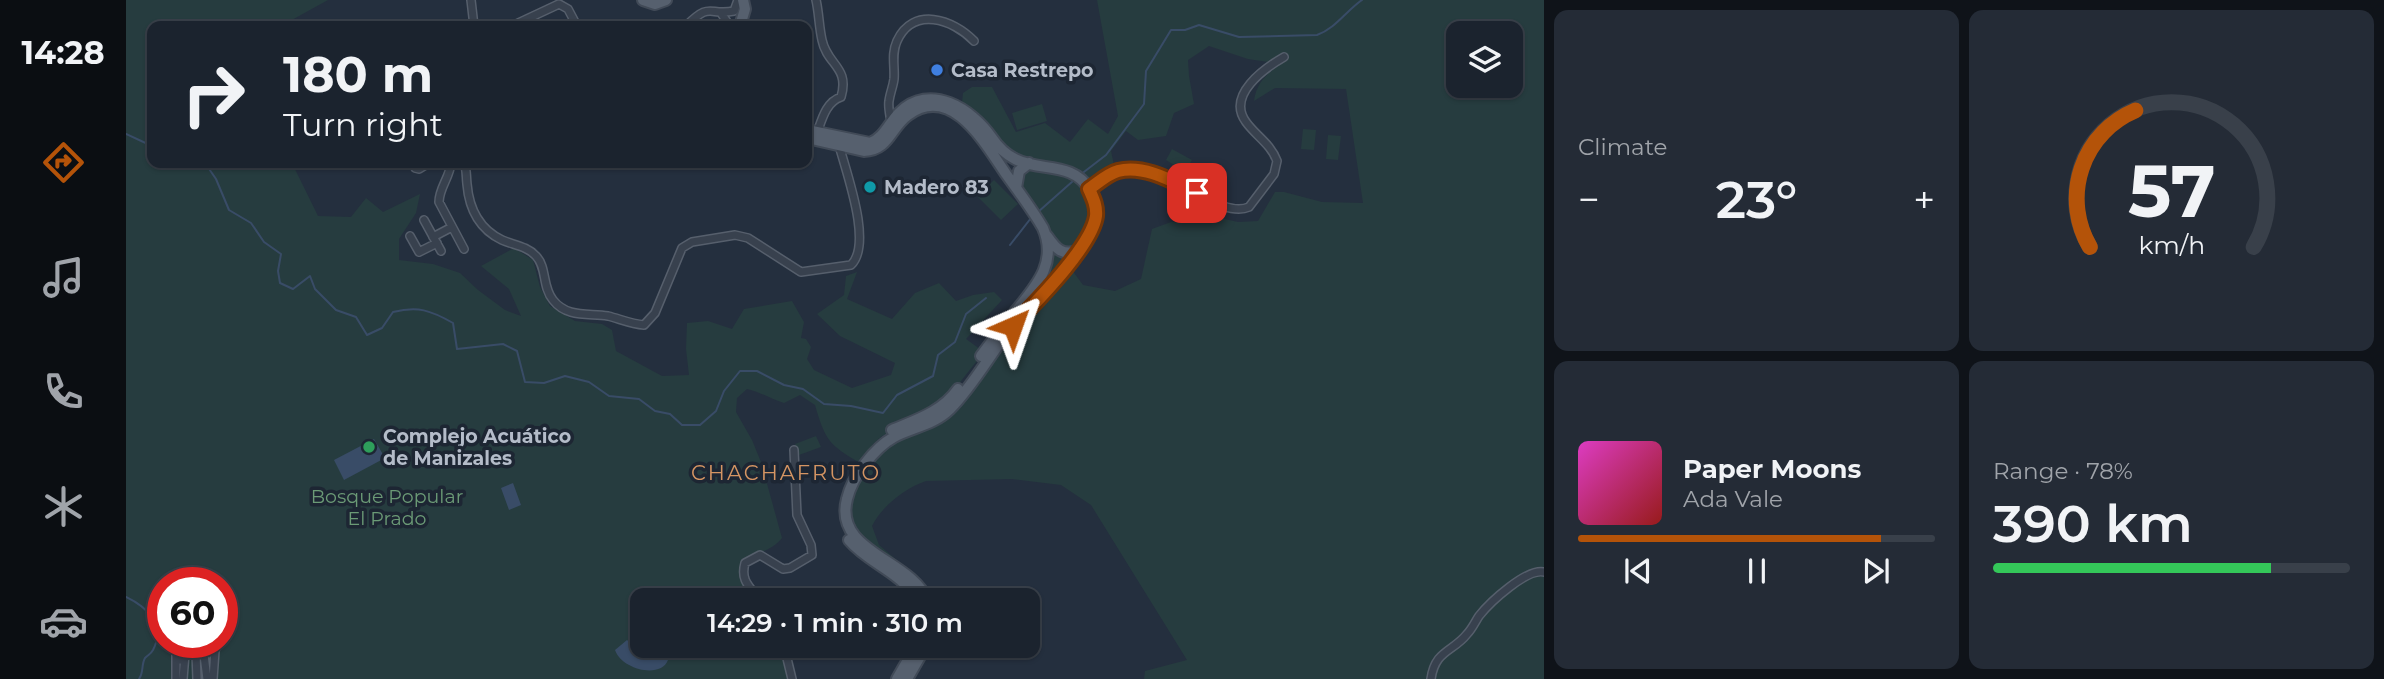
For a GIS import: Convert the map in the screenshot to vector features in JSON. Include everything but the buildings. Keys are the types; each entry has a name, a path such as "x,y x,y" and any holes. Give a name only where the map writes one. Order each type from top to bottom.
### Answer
{"main road":[{"path":"643,0 655,4 666,0"},
{"path":"741,0 745,9 741,21"},
{"path":"748,0 748,21"},
{"path":"812,133 870,143 880,138 900,112 917,102 944,100 978,120 1005,154 1029,163 1072,173 1086,185 1094,198 1094,224 1078,251 1045,293 1006,335 959,400 933,422 886,442 877,450 849,491 846,516 855,538 914,580 919,588"},
{"path":"812,134 839,145 864,151 878,149 888,141 905,117 930,107 943,108 972,125 1024,198 1047,236 1061,252 1069,254 1078,251"},
{"path":"1016,188 1019,172 1029,163"},
{"path":"910,588 858,551 849,541 840,516 843,490 873,444 882,436 929,415 954,395 1042,278 1048,255 1047,236"},
{"path":"897,679 909,658"},
{"path":"907,679 919,658"}],"street":[{"path":"471,0 473,21"},
{"path":"692,21 703,12 734,11 741,0"},
{"path":"812,130 834,99 841,97 845,86 844,76 825,50 816,0"},
{"path":"523,21 559,4 568,9 574,21"},
{"path":"717,10 727,21"},
{"path":"891,122 888,102 894,78 892,55 901,34 920,21 931,19 958,26 974,41"},
{"path":"1086,185 1111,174 1130,170 1165,177 1225,207 1237,209 1249,206 1273,174 1277,161 1267,143 1242,116 1241,106 1251,82 1259,73 1284,57"},
{"path":"465,168 472,210 482,226 502,240 531,251 539,258 545,285 553,301 579,315 609,316 644,325 655,313 686,244 735,234 748,238 801,272 851,265 860,252 857,210 839,145"},
{"path":"450,168 447,182 439,195 439,202 464,249"},
{"path":"424,220 441,251"},
{"path":"410,236 419,252 452,227"},
{"path":"749,588 743,578 745,563 750,559 760,555 783,569 790,568 812,555 811,545 797,515 794,450"},
{"path":"1431,679 1437,661 1447,649 1466,636 1479,616 1495,600 1528,574 1538,570 1544,572"},
{"path":"178,658 180,678"},
{"path":"180,678 181,658"},
{"path":"180,678 184,658"},
{"path":"196,658 197,679"},
{"path":"206,658 207,679"},
{"path":"213,679 214,658"},
{"path":"787,658 792,679"}],"green space":[{"name":"Bosque Popular El Prado","path":"126,0 328,0 290,21 147,21 147,168 294,168 318,216 351,217 366,198 383,212 420,194 416,213 399,239 399,260 433,264 460,273 505,310 521,316 509,289 481,266 514,248 533,260 540,287 550,306 575,321 602,324 612,330 616,351 662,376 689,375 687,323 708,321 732,329 744,309 792,301 804,322 801,338 806,339 811,347 807,359 814,370 852,388 891,375 895,363 840,336 817,314 844,295 846,276 857,272 847,299 892,319 915,293 939,283 956,301 994,292 1002,300 966,339 984,352 942,405 882,436 860,463 835,446 825,434 815,405 800,395 784,403 747,389 737,398 736,412 761,462 782,538 773,546 742,562 744,588 630,588 630,658 783,658 790,679 126,679"},
{"path":"1097,0 1544,0 1544,679 1144,679 1145,671 1187,660 1091,505 1061,485 1012,479 926,481 895,499 872,526 879,545 899,562 879,556 855,538 846,502 877,450 959,400 981,379 1006,335 1069,266 1083,285 1115,291 1141,279 1152,229 1171,222 1210,223 1220,218 1238,222 1258,221 1275,192 1322,202 1363,203 1346,89 1275,88 1254,101 1262,81 1288,59 1284,52 1268,62 1248,59 1209,46 1188,60 1194,104 1174,113 1166,136 1138,140 1126,131 1111,151 1114,165 1096,179 1089,179 1075,168 1022,156 1007,148 984,119 962,103 963,93 972,87 992,87 1016,132 1045,123 1070,142 1088,119 1108,134 1118,116"},
{"path":"1042,104 1047,121 1017,130 1012,113"},
{"path":"1303,129 1316,130 1314,150 1301,149"},
{"path":"1328,135 1341,136 1338,160 1326,159"},
{"path":"1172,149 1192,160 1185,172 1166,160"},
{"path":"1029,167 1068,174 1090,197 1092,221 1074,250 1057,244 1018,182 1021,172"},
{"path":"994,180 1018,204 1001,220 977,196"},
{"path":"1051,247 1070,257 1049,283 1030,300 1045,275"},
{"path":"816,436 821,447 799,455 795,444"}],"water":[{"path":"374,439 385,458 344,480 334,460"},
{"path":"513,483 521,505 509,510 501,488"},
{"path":"627,640 630,643 630,658 668,660 658,669 642,670 625,663 615,650"}],"waterway":[{"path":"1080,175 1106,155 1144,104 1146,71 1171,30 1185,30 1199,25 1239,37 1317,35 1330,28 1362,0"},
{"path":"126,134 147,144"},
{"path":"208,168 229,210 251,223 264,242 281,254 278,271 280,283 293,289 310,276 315,289 336,310 356,317 367,335 382,328 393,312 410,309 430,312 453,323 457,349 503,344 517,351 525,382 544,383 565,376 589,382 609,396 639,399 655,411 670,414 682,425 700,425 716,411 724,391 740,371 757,371 784,385 803,389 824,404 883,413 897,395 933,376 938,355 955,342 966,314 986,298"},
{"path":"1038,212 1073,181"},
{"path":"1010,245 1031,218"},
{"path":"126,597 141,606 156,625 156,641 153,650 145,658 139,679"}],"place":[{"name":"Casa Restrepo","path":"937,70"},
{"name":"Madero 83","path":"870,187"},
{"name":"Complejo Acuático de Manizales","path":"369,447"}],"district":[{"name":"CHACHAFRUTO","path":"786,472"}],"route":[{"path":"1013,326 1045,293 1086,239 1096,215 1094,198 1089,189 1111,174 1130,170 1165,177 1197,193"}]}
